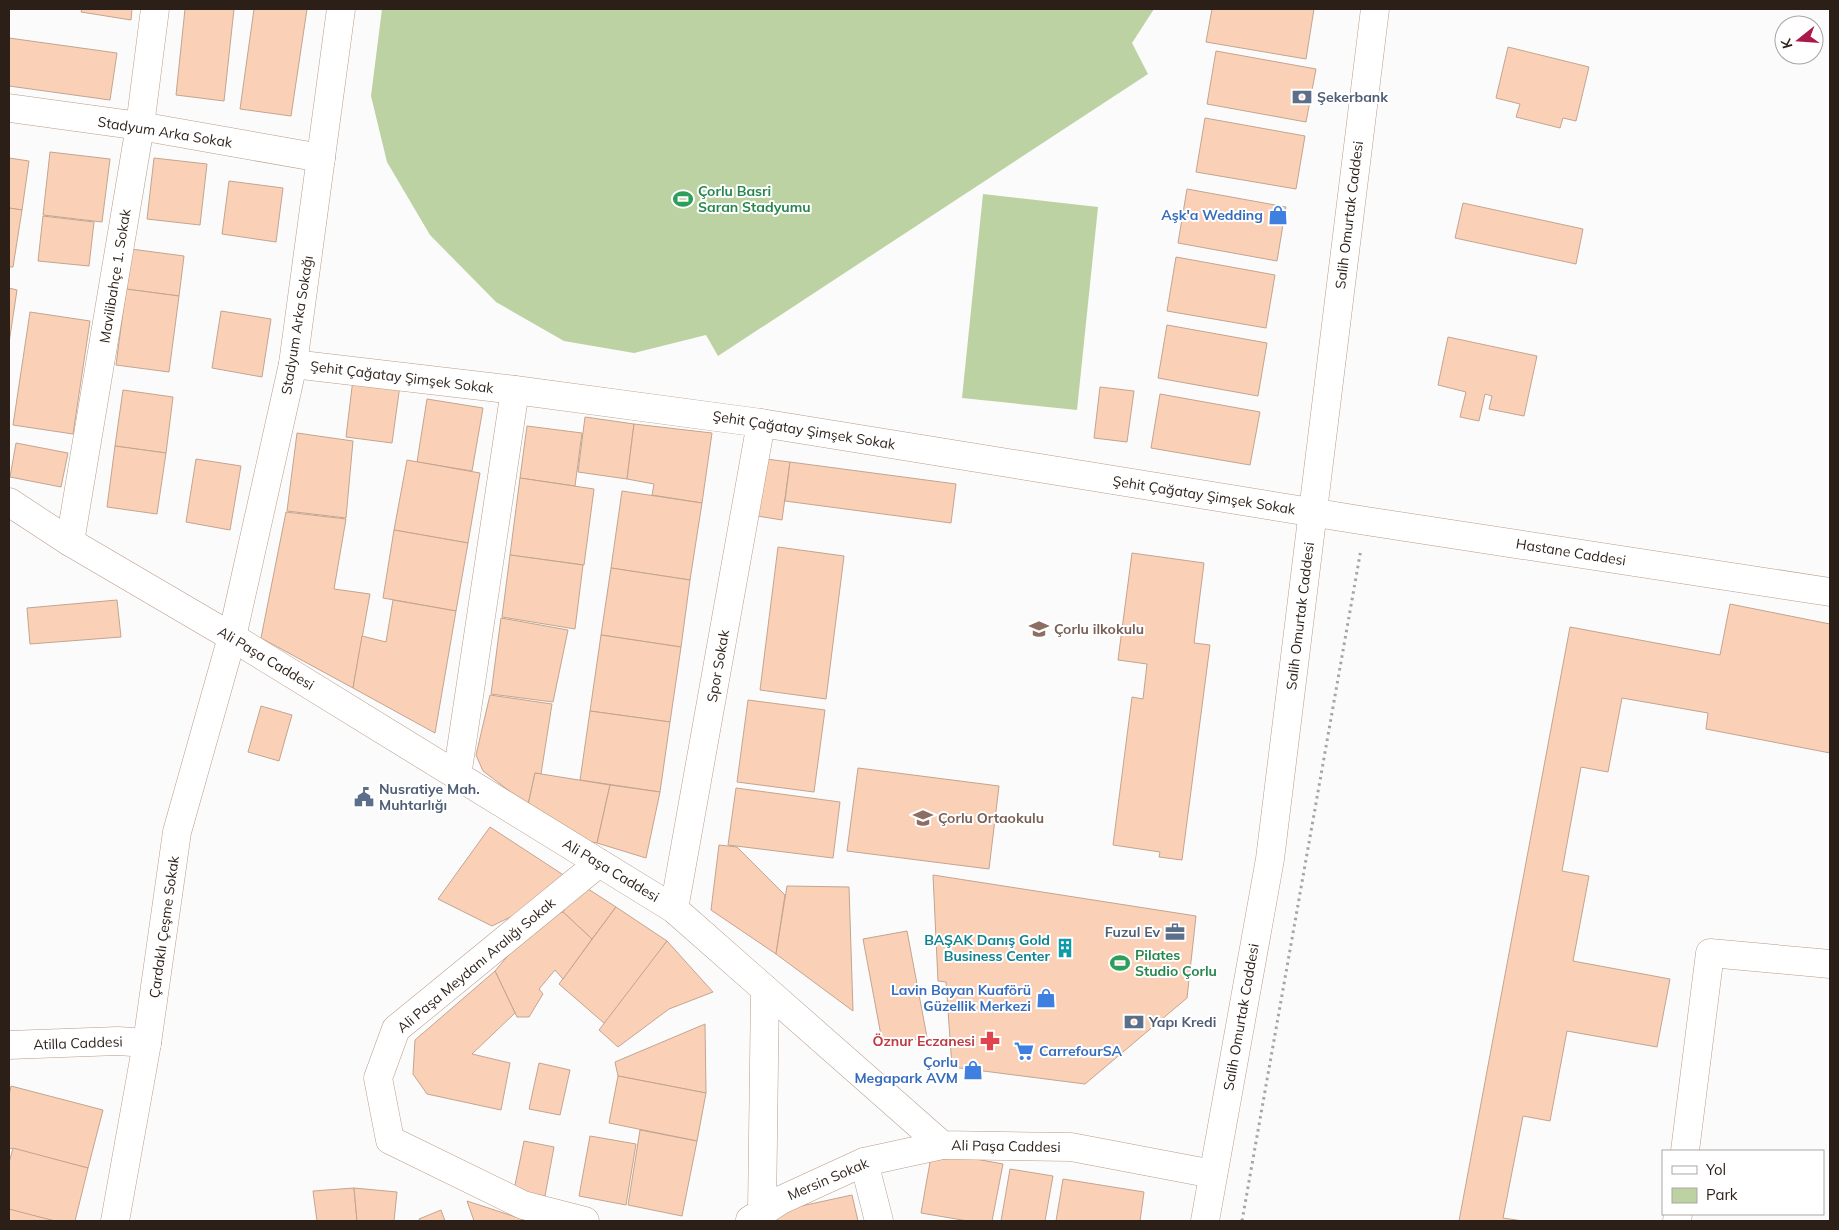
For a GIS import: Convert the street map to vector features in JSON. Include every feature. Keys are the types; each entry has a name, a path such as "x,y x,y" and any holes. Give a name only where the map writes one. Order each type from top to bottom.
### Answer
{"street":[{"name":"Mavilibahçe 1. Sokak","path":"70,542 140,126 156,9"},
{"name":"Stadyum Arka Sokağı","path":"232,637 293,364 341,9"},
{"name":"Salih Omurtak Caddesi","path":"1205,1221 1270,859 1375,9"},
{"name":"Stadyum Arka Sokak","path":"9,108 140,126 321,158"},
{"name":"Şehit Çağatay Şimşek Sokak","path":"293,364 515,390 761,423 1312,512"},
{"path":"457,776 515,390"},
{"name":"Spor Sokak","path":"674,909 761,423"},
{"name":"Ali Paşa Caddesi","path":"9,502 70,542 232,637 674,909 942,1145 1071,1147 1213,1174"},
{"name":"Hastane Caddesi","path":"1312,512 1830,592"},
{"name":"Çardaklı Çeşme Sokak","path":"114,1221 147,1043 177,832 232,637"},
{"name":"Ali Paşa Meydanı Aralığı Sokak","path":"585,1221 523,1206 390,1140 378,1078 396,1029 599,862"},
{"path":"1686,1150 1710,952 1830,964"},
{"path":"756,1217 765,989"},
{"name":"Atilla Caddesi","path":"9,1045 118,1041 147,1043"},
{"name":"Mersin Sokak","path":"756,1217 781,1200 864,1162 942,1145"},
{"path":"864,1162 879,1221"}],"path":[{"path":"1242,1221 1366,521"}],"green space":[{"name":"Çorlu Basri Saran Stadyumu","path":"382,9 1154,9 1132,43 1148,74 718,356 706,335 634,353 564,341 496,302 430,235 387,162 371,96"},
{"path":"983,194 1098,207 1077,410 962,398"}],"building":[{"path":"82,9 132,9 131,20 81,12"},
{"path":"185,9 234,9 224,101 176,95"},
{"path":"254,9 307,9 291,116 240,109"},
{"path":"1212,9 1314,9 1306,59 1206,42"},
{"path":"9,38 117,53 110,100 9,86"},
{"path":"1508,47 1589,67 1576,121 1563,118 1560,128 1516,117 1520,104 1496,98"},
{"path":"1216,51 1316,69 1306,122 1207,104"},
{"path":"1205,118 1305,136 1296,189 1196,172"},
{"path":"50,152 110,159 102,222 43,215"},
{"path":"9,158 29,161 22,210 9,208"},
{"path":"154,158 207,164 200,225 147,219"},
{"path":"229,181 283,188 276,242 222,234"},
{"path":"1187,189 1286,207 1277,261 1178,243"},
{"path":"1463,203 1583,229 1576,264 1455,238"},
{"path":"9,208 22,210 13,267 9,267"},
{"path":"43,216 94,222 89,266 38,261"},
{"path":"131,249 184,256 179,296 126,289"},
{"path":"1176,257 1275,275 1266,328 1167,311"},
{"path":"9,288 17,290 9,343"},
{"path":"126,289 179,296 169,372 116,365"},
{"path":"221,311 271,319 262,377 212,368"},
{"path":"30,312 90,321 73,434 13,425"},
{"path":"1167,325 1267,343 1258,396 1158,378"},
{"path":"1448,337 1537,356 1524,416 1489,409 1492,396 1485,394 1479,421 1460,417 1466,392 1438,385"},
{"path":"353,379 400,385 392,443 346,437"},
{"path":"1100,387 1134,391 1127,442 1094,438"},
{"path":"123,390 173,397 166,453 115,446"},
{"path":"1160,394 1260,412 1250,465 1151,448"},
{"path":"427,399 483,408 472,471 417,462"},
{"path":"585,417 634,424 627,479 578,472"},
{"path":"634,424 712,433 702,503 652,495 654,484 627,479"},
{"path":"527,426 582,433 575,486 520,478"},
{"path":"297,433 353,441 346,518 287,511"},
{"path":"16,443 68,453 61,487 10,477"},
{"path":"115,446 166,453 157,514 107,507"},
{"path":"758,458 790,462 782,520 751,515"},
{"path":"196,459 241,466 230,530 186,522"},
{"path":"407,460 480,473 468,543 394,530"},
{"path":"790,462 956,484 951,523 785,501"},
{"path":"520,478 594,489 584,565 510,555"},
{"path":"622,491 702,503 690,580 611,568"},
{"path":"286,512 346,519 334,589 370,594 353,688 261,638"},
{"path":"394,530 468,543 456,611 383,598"},
{"path":"778,547 844,556 826,699 760,690"},
{"path":"1132,553 1204,563 1194,643 1210,645 1182,860 1159,857 1160,852 1113,845 1132,697 1143,699 1147,664 1118,660"},
{"path":"510,555 583,565 575,629 502,617"},
{"path":"611,568 690,580 681,647 601,635"},
{"path":"117,600 121,637 30,644 27,608"},
{"path":"393,600 456,611 435,733 353,688 362,636 386,642"},
{"path":"1730,604 1830,624 1830,753 1706,729 1708,713 1622,698 1608,772 1581,767 1562,871 1589,876 1573,961 1670,979 1657,1047 1567,1031 1550,1121 1523,1116 1503,1218 1523,1221 1459,1221 1570,627 1720,655"},
{"path":"501,618 568,630 553,702 491,694"},
{"path":"601,635 681,647 670,722 590,711"},
{"path":"490,695 552,704 541,774 535,773 528,805 483,771 476,755"},
{"path":"748,700 825,710 814,792 737,782"},
{"path":"261,706 292,715 279,761 248,752"},
{"path":"590,711 670,722 660,792 580,780"},
{"name":"Çorlu Ortaokulu","path":"858,768 999,786 989,869 847,851"},
{"path":"535,773 610,785 597,843 580,839 528,805"},
{"path":"610,785 660,792 646,858 597,843"},
{"path":"736,788 840,802 833,858 728,845"},
{"path":"490,827 565,876 541,902 492,926 438,899"},
{"path":"719,845 737,847 785,895 776,954 711,910"},
{"name":"BAŞAK Danış Gold Business Center","path":"933,875 1196,916 1187,998 1085,1084 952,1067 946,982 938,981"},
{"path":"582,885 616,907 592,939 563,912"},
{"path":"787,886 849,887 853,1011 776,954"},
{"path":"616,907 667,941 605,1024 559,984"},
{"path":"563,912 592,939 563,979 555,970 539,989 543,994 529,1017 517,1017 495,971 521,940 549,917"},
{"path":"907,931 927,1037 883,1046 863,939"},
{"path":"667,941 713,992 669,1009 618,1047 599,1030"},
{"path":"495,971 515,1013 472,1054 510,1063 501,1110 427,1094 413,1074 415,1040"},
{"path":"705,1024 706,1093 618,1076 615,1062"},
{"path":"539,1063 570,1070 560,1115 529,1109"},
{"path":"618,1076 706,1093 697,1141 609,1123"},
{"path":"11,1086 103,1110 88,1168 9,1148 9,1096"},
{"path":"640,1130 697,1141 682,1216 628,1205"},
{"path":"590,1136 636,1144 626,1205 579,1196"},
{"path":"524,1141 554,1147 545,1196 514,1190"},
{"path":"13,1148 88,1168 75,1221 55,1221 9,1210 9,1163"},
{"path":"932,1151 1003,1164 992,1221 968,1221 921,1213"},
{"path":"1010,1169 1053,1176 1045,1221 1001,1221"},
{"path":"1063,1179 1144,1192 1140,1221 1056,1221"},
{"path":"354,1188 357,1221 317,1221 313,1191"},
{"path":"354,1188 397,1192 394,1221 357,1221"},
{"path":"852,1195 858,1221 770,1221 792,1208"},
{"path":"467,1201 528,1221 474,1221"},
{"path":"9,1209 55,1221 9,1221"},
{"path":"441,1210 445,1221 420,1221 419,1219"}],"place":[{"name":"Şekerbank","path":"1302,97"},
{"name":"Çorlu Basri Saran Stadyumu","path":"683,199"},
{"name":"Aşk'a Wedding","path":"1278,215"},
{"name":"Çorlu ilkokulu","path":"1039,629"},
{"name":"Nusratiye Mah. Muhtarlığı","path":"364,797"},
{"name":"Çorlu Ortaokulu","path":"923,818"},
{"name":"Fuzul Ev","path":"1175,932"},
{"name":"BAŞAK Danış Gold Business Center","path":"1065,948"},
{"name":"Pilates Studio Çorlu","path":"1120,963"},
{"name":"Lavin Bayan Kuaförü Güzellik Merkezi","path":"1046,998"},
{"name":"Yapı Kredi","path":"1134,1022"},
{"name":"Öznur Eczanesi","path":"990,1041"},
{"name":"CarrefourSA","path":"1024,1051"},
{"name":"Çorlu Megapark AVM","path":"973,1070"}]}
